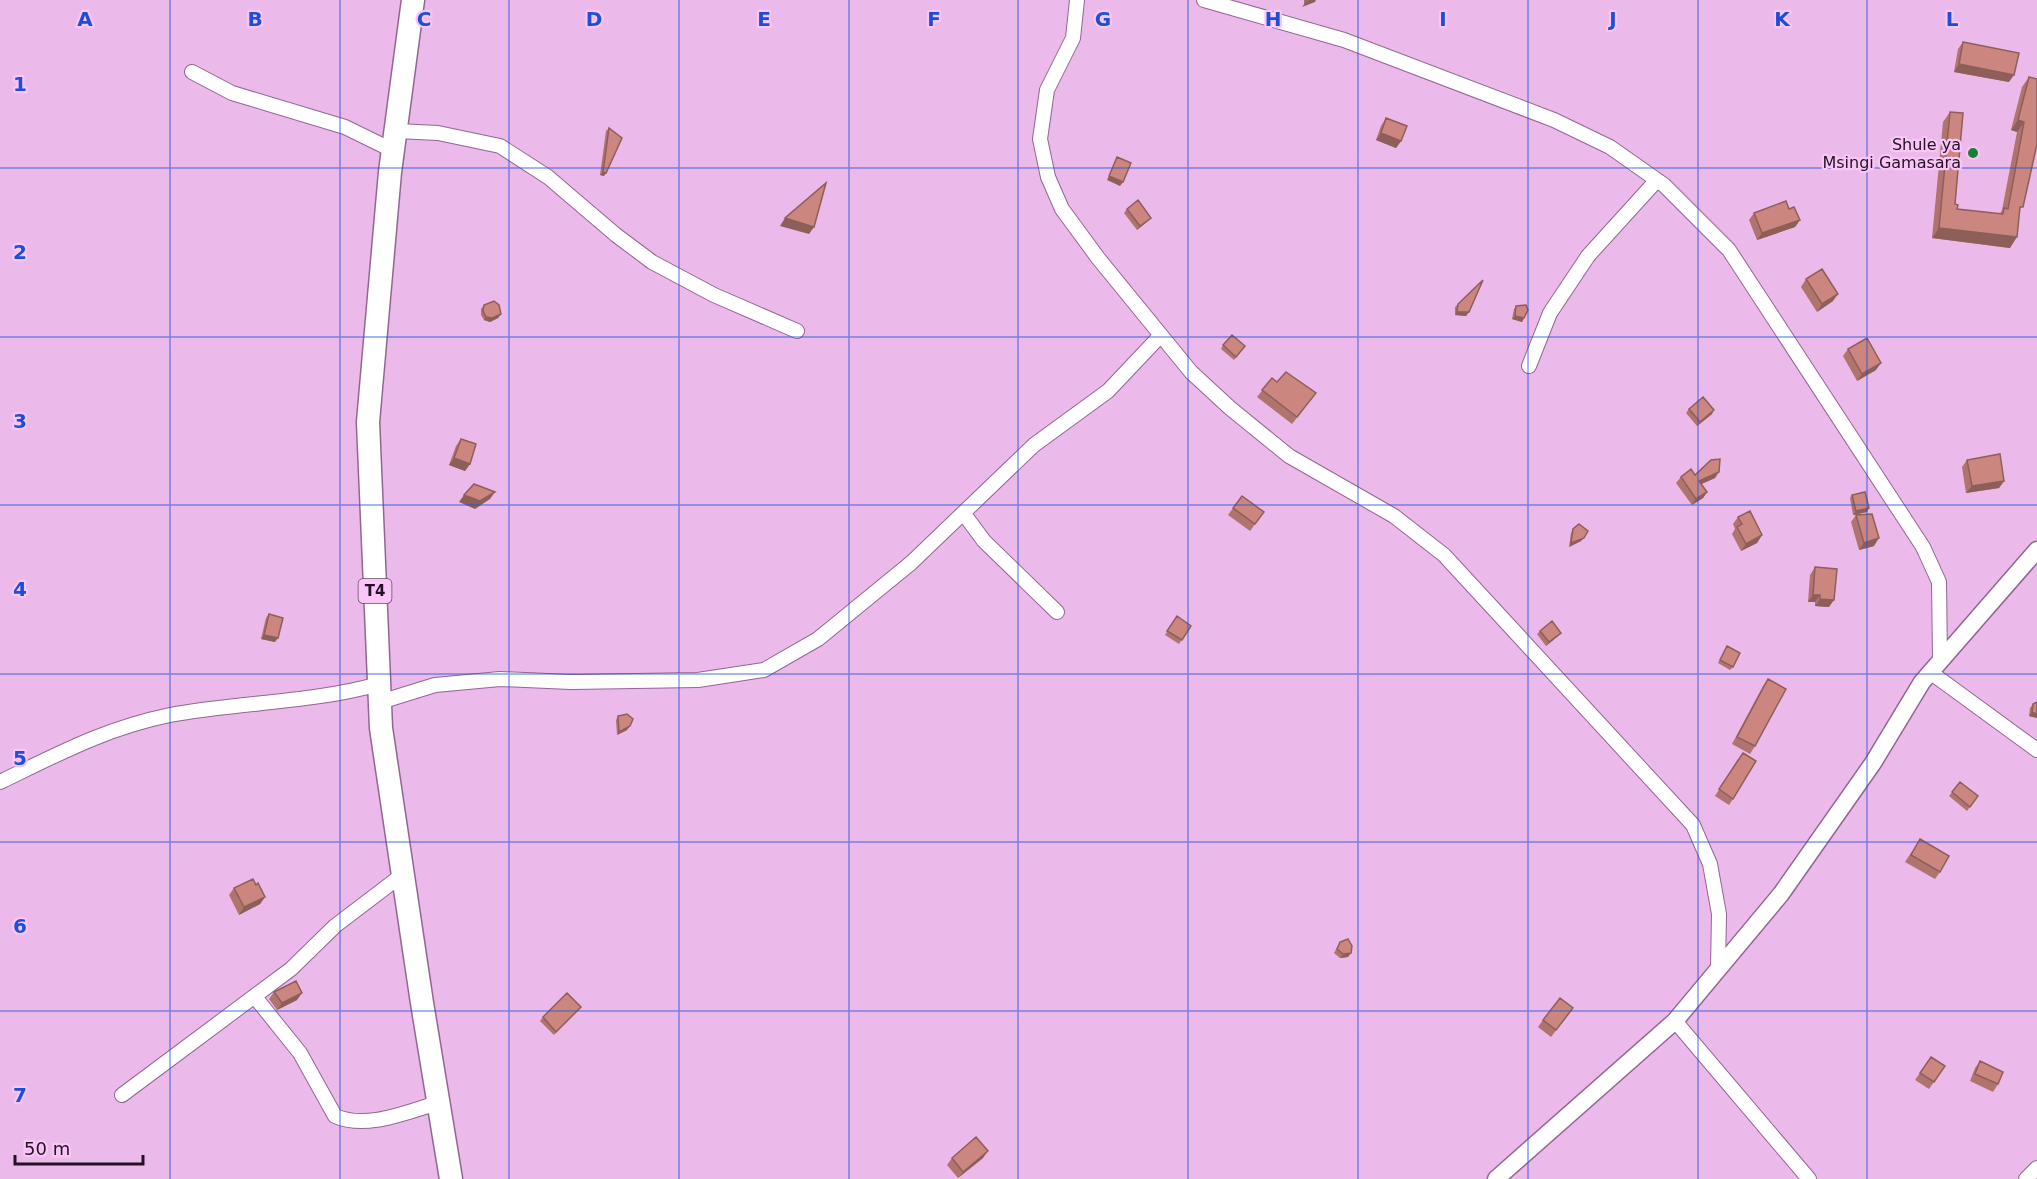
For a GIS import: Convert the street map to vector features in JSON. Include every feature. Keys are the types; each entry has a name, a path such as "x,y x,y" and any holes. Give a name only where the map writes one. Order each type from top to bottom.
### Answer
{"highway":[{"name":"T4","path":"413,0 395,141 368,422 381,728 402,875 452,1179"}],"street":[{"path":"1077,0 1073,38 1047,90 1040,139 1048,177 1062,209 1191,372 1289,456 1394,516 1444,555 1693,825 1710,864 1719,915 1718,969"},
{"path":"1204,0 1344,40 1554,120 1610,147 1657,180 1729,250 1923,547 1938,582 1935,665"},
{"path":"192,72 232,93 395,141 438,133 500,146 548,177 616,236 652,262 750,312 797,331"},
{"path":"1529,366 1550,313 1588,256 1657,180"},
{"path":"0,782 109,730 171,715 343,694 379,693 489,680 698,680 764,670 818,639 911,563 1034,445 1108,391 1161,335"},
{"path":"964,514 984,541 1057,612"},
{"path":"1496,1179 1675,1022 1781,894 1873,763 1935,665 2037,550"},
{"path":"1935,665 2037,750"},
{"path":"122,1095 255,998 291,969 335,926 402,875"},
{"path":"255,998 300,1053 334,1116 351,1122 377,1120 438,1102"},
{"path":"1675,1022 1809,1179"},
{"path":"2026,1179 2037,1168"}],"building":[{"path":"1963,42 2019,53 2014,75 1959,64"},
{"path":"2029,77 2037,79 2037,144 2023,207 2020,207 2017,237 1939,228 1950,112 1963,113 1955,204 1958,205 1957,209 2003,214 2004,208 2008,209 2024,122 2018,120"},
{"path":"1386,118 1407,126 1401,141 1381,133"},
{"path":"609,128 622,138 606,173 603,172"},
{"path":"1117,157 1131,163 1123,182 1109,176"},
{"path":"826,183 814,227 785,218"},
{"path":"1138,200 1151,218 1140,226 1127,209"},
{"path":"1786,201 1789,209 1794,207 1800,220 1762,233 1754,213"},
{"path":"1822,269 1838,294 1822,304 1806,279"},
{"path":"1483,280 1469,312 1457,312 1458,304"},
{"path":"494,301 499,305 501,314 492,318 486,317 483,311 484,305"},
{"path":"1526,305 1528,310 1524,318 1515,316 1516,306"},
{"path":"1232,335 1245,346 1236,357 1223,345"},
{"path":"1867,338 1881,363 1862,374 1848,349"},
{"path":"1286,372 1316,393 1297,417 1262,390 1272,378 1277,382"},
{"path":"1703,397 1714,410 1700,422 1689,409"},
{"path":"461,439 476,444 470,464 454,458"},
{"path":"2000,454 2004,481 1972,486 1967,460"},
{"path":"1720,459 1719,472 1699,481 1707,492 1696,499 1681,477 1691,469 1695,475 1711,460"},
{"path":"474,484 495,492 480,501 464,495"},
{"path":"1865,492 1869,508 1856,511 1852,495"},
{"path":"1242,496 1264,512 1255,524 1233,508"},
{"path":"1750,511 1762,535 1746,544 1737,527 1742,524 1738,517"},
{"path":"1872,514 1879,538 1864,543 1856,515"},
{"path":"1579,524 1588,531 1584,538 1571,543 1573,529"},
{"path":"1815,567 1837,569 1834,600 1820,599 1820,595 1813,595"},
{"path":"269,614 283,618 278,638 264,635"},
{"path":"1177,616 1191,626 1182,640 1167,631"},
{"path":"1552,621 1561,633 1549,642 1540,631"},
{"path":"1727,646 1740,653 1733,667 1720,660"},
{"path":"1768,679 1786,689 1755,746 1737,737"},
{"path":"2037,702 2037,714 2032,712 2033,704"},
{"path":"627,714 633,719 630,726 619,732 618,716"},
{"path":"1743,753 1756,761 1733,799 1719,789"},
{"path":"1960,782 1978,796 1970,807 1952,792"},
{"path":"1920,839 1949,856 1940,872 1911,855"},
{"path":"253,879 256,885 258,883 265,897 244,907 234,888"},
{"path":"1348,939 1352,946 1351,953 1343,954 1337,949 1340,942"},
{"path":"296,981 302,993 282,1003 274,992"},
{"path":"567,993 581,1007 556,1032 543,1017"},
{"path":"1560,998 1573,1008 1556,1030 1543,1020"},
{"path":"1931,1057 1945,1066 1934,1082 1920,1073"},
{"path":"1980,1061 2003,1072 1998,1084 1975,1074"},
{"path":"976,1137 988,1151 963,1172 952,1158"}],"place":[{"name":"Shule ya Msingi Gamasara","path":"1973,153"}]}
